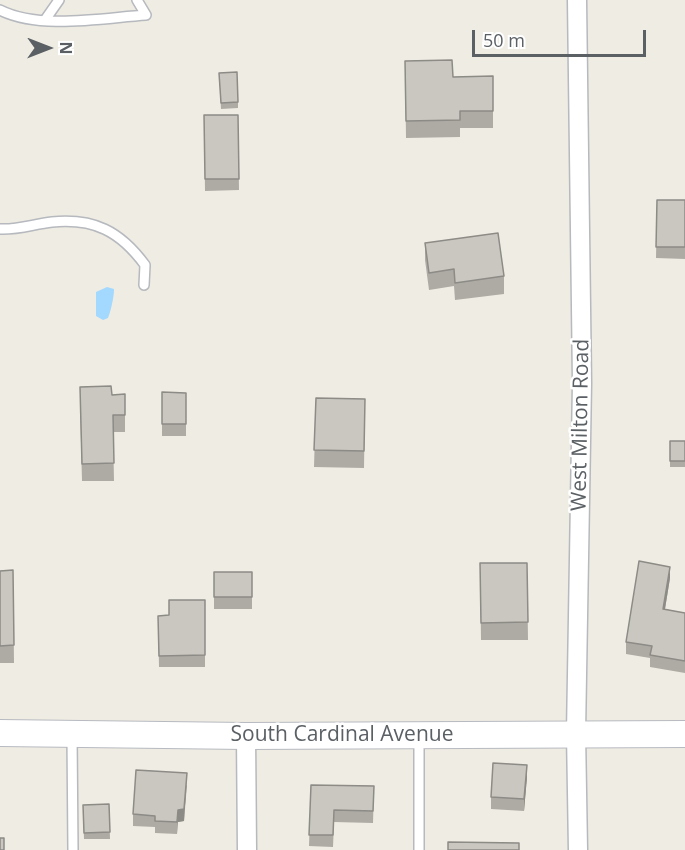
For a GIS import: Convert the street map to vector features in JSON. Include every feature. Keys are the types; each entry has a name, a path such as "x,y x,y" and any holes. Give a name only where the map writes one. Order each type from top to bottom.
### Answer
{"main road":[{"name":"South Cardinal Avenue","path":"0,734 246,736 685,734"}],"street":[{"name":"West Milton Road","path":"577,0 582,383 576,733 578,850"},
{"path":"246,736 247,850"}],"lane":[{"path":"45,20 59,0"},
{"path":"0,10 12,16 71,21 146,15 137,0"},
{"path":"0,229 29,227 51,222 87,222 115,235 133,250 145,265 144,285"},
{"path":"72,734 73,850"},
{"path":"419,734 419,850"}],"water":[{"path":"107,287 114,289 108,318 103,320 96,316 96,292"}],"building":[{"path":"452,60 453,77 493,76 493,111 460,111 460,120 406,121 405,61"},
{"path":"237,72 238,102 221,103 219,73"},
{"path":"204,115 238,115 239,179 205,179"},
{"path":"657,200 685,200 685,247 656,247"},
{"path":"498,233 504,276 455,283 454,269 429,273 425,243"},
{"path":"111,386 112,395 125,394 125,415 113,415 114,463 82,464 80,387"},
{"path":"162,392 186,393 186,424 162,424"},
{"path":"316,398 365,399 364,451 314,450"},
{"path":"670,441 685,441 685,461 670,461"},
{"path":"639,561 670,567 663,609 685,613 685,661 650,655 652,646 626,642"},
{"path":"480,563 527,563 528,622 481,623"},
{"path":"13,570 14,645 0,646 0,571"},
{"path":"214,572 252,572 252,597 214,597"},
{"path":"169,600 205,600 205,655 159,656 158,616 169,615"},
{"path":"493,763 527,765 524,799 491,797"},
{"path":"136,770 187,773 184,809 178,810 177,822 155,821 155,816 133,814"},
{"path":"311,785 374,786 373,811 334,810 333,835 309,835"},
{"path":"109,804 110,832 84,833 83,805"},
{"path":"0,838 4,838 4,850 0,850"},
{"path":"448,842 519,843 519,850 448,850"}]}
